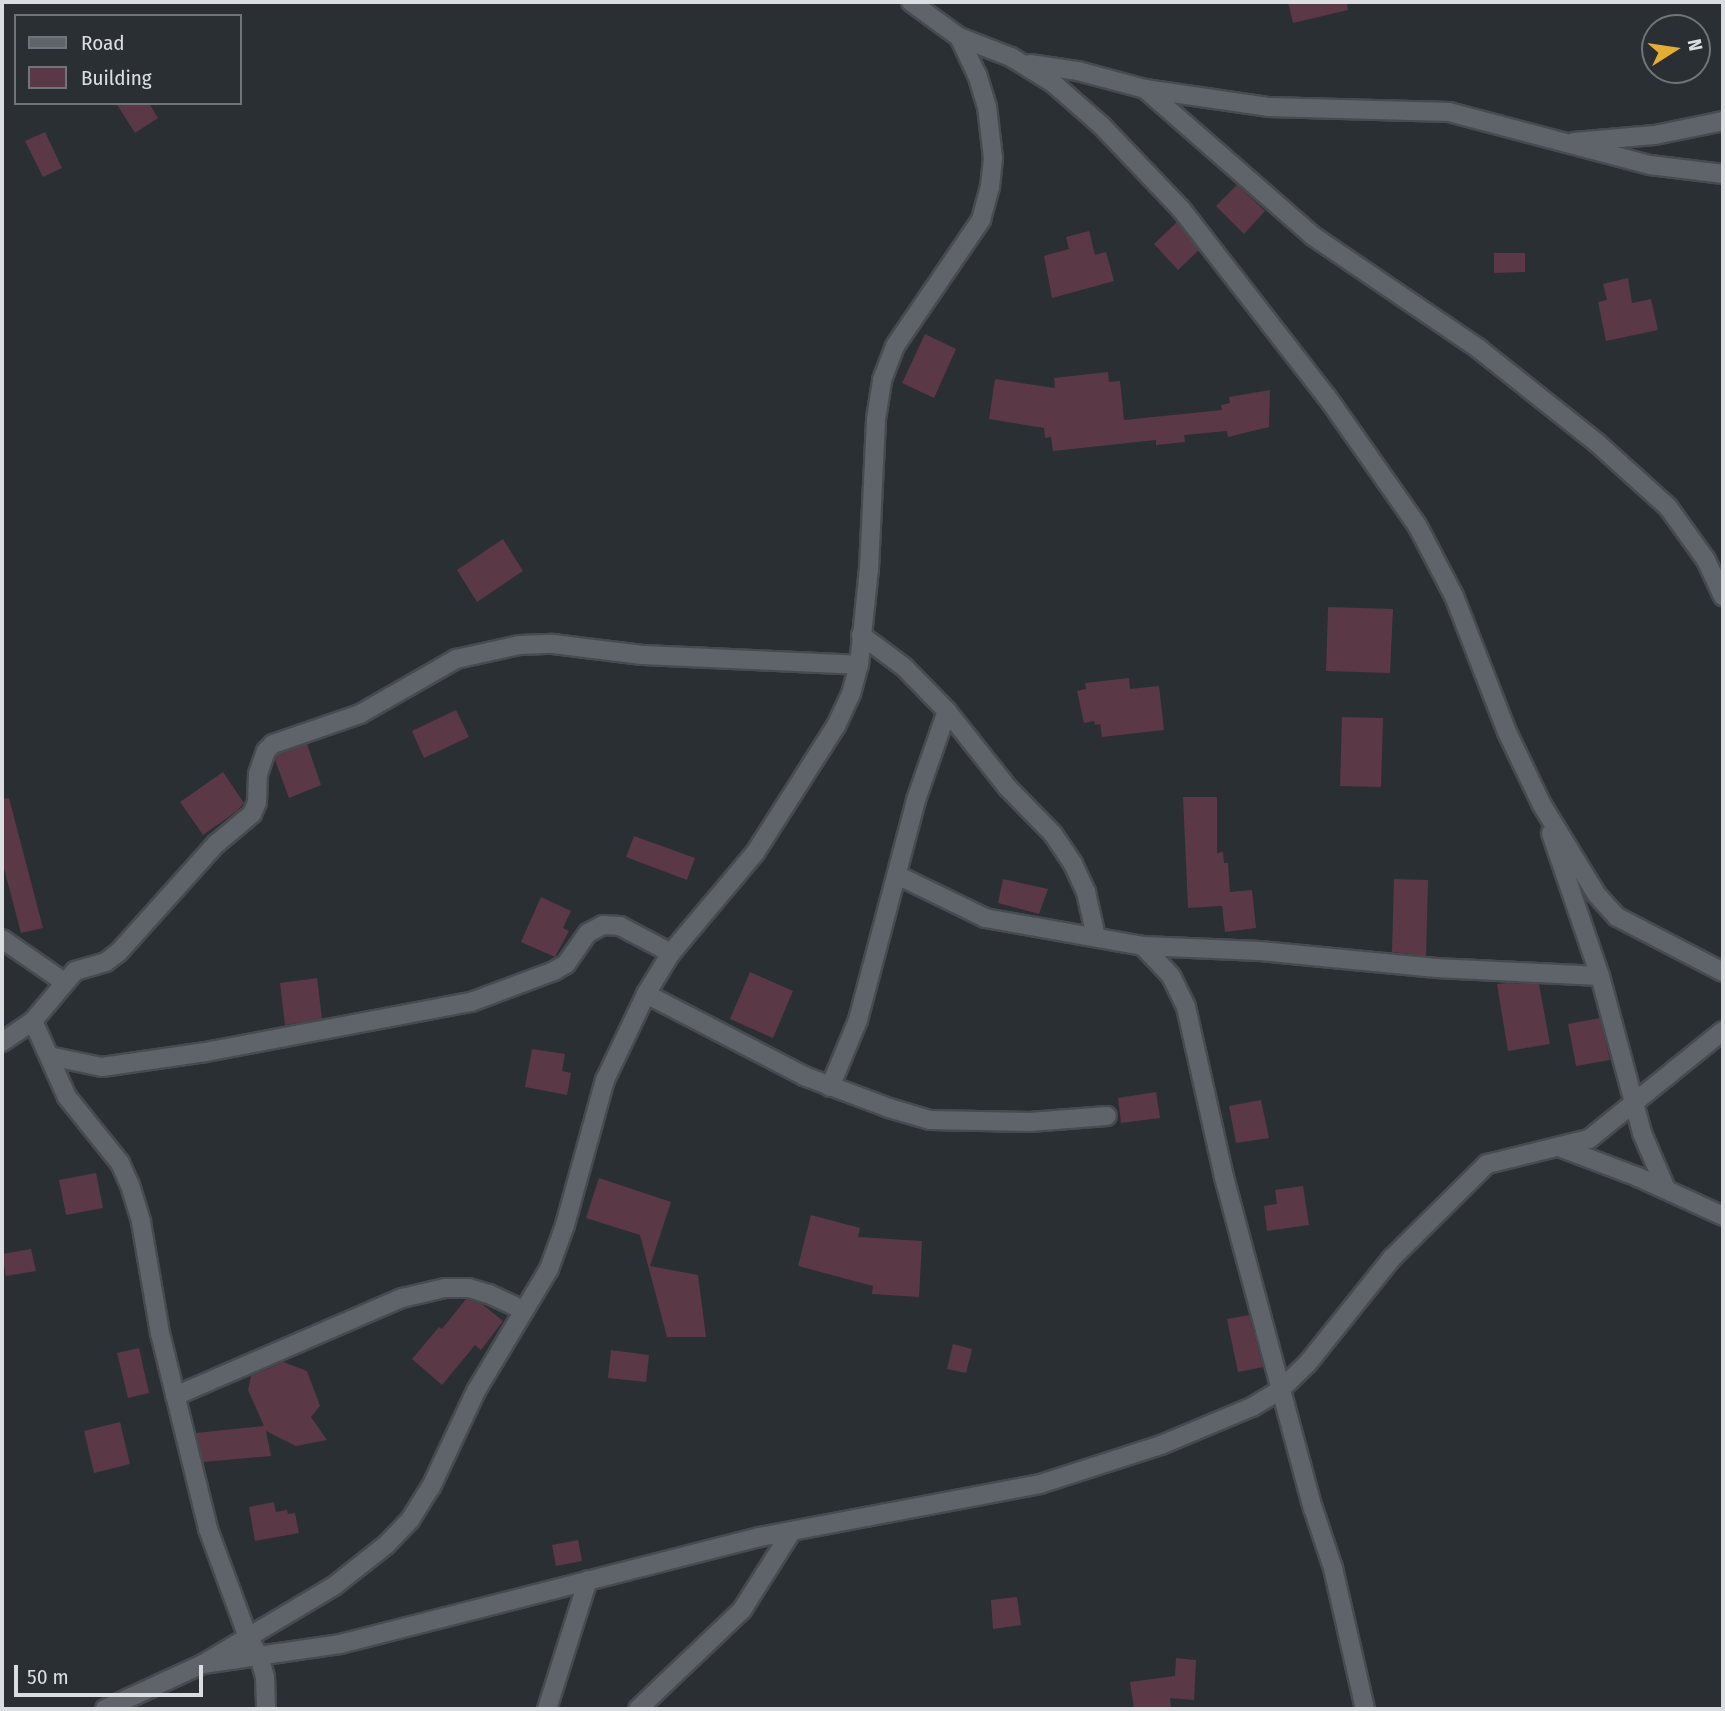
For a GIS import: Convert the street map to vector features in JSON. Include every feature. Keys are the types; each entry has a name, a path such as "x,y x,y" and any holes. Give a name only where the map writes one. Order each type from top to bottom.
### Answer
{"street":[{"path":"911,2 958,37 1023,63 1053,83 1101,125 1181,209 1327,397 1417,525 1454,596 1507,732 1542,805 1597,895 1617,917 1661,943 1723,972"},
{"path":"105,1709 203,1664 334,1586 386,1545 410,1520 431,1487 476,1391 549,1269 565,1225 605,1080 646,994 671,953 735,880 779,818 836,726 851,694 859,665 872,534 876,419 882,380 895,346 981,220 990,187 993,158 987,107 977,75 958,37"},
{"path":"1023,63 1078,71 1145,89 1268,107 1450,112 1650,165 1723,174"},
{"path":"1145,89 1313,236 1479,349 1596,442 1668,507 1715,559 1723,596"},
{"path":"1563,143 1655,135 1723,121"},
{"path":"861,635 904,667 947,711 1008,788 1053,834 1073,864 1086,892 1096,937"},
{"path":"2,1042 33,1021 78,969 106,962 119,951 216,844 252,814 257,802 258,774 266,751 272,744 360,714 456,659 519,645 553,644 642,655 859,665"},
{"path":"830,1087 858,1020 916,800 947,711"},
{"path":"1542,805 1600,976 1633,1102 1666,1189"},
{"path":"897,875 985,918 1143,946 1260,951 1436,968 1600,976"},
{"path":"49,1056 102,1067 206,1052 471,1002 560,967 576,951 588,933 603,925 620,926 671,953"},
{"path":"2,939 64,982"},
{"path":"1143,946 1171,976 1186,1007 1224,1177 1280,1390 1334,1568 1365,1709"},
{"path":"646,994 830,1087 930,1119 1017,1122 1107,1116"},
{"path":"33,1021 78,1114 120,1163 130,1185 141,1222 160,1333 208,1529 248,1637 260,1656 265,1677 266,1709"},
{"path":"203,1664 340,1644 792,1531 1040,1485 1161,1445 1252,1407 1280,1390 1307,1364 1392,1258 1480,1170 1494,1161 1589,1139 1605,1129 1633,1102 1723,1031"},
{"path":"1559,1147 1666,1189 1723,1216"},
{"path":"175,1396 402,1298 445,1288 469,1288 524,1310"},
{"path":"638,1709 742,1610 792,1531"},
{"path":"547,1709 588,1580"}],"building":[{"path":"1288,2 1347,2 1348,10 1293,23"},
{"path":"117,105 150,105 158,118 135,133"},
{"path":"45,132 62,168 43,177 25,141"},
{"path":"1237,185 1265,211 1244,234 1216,206"},
{"path":"1177,222 1199,250 1178,270 1154,244"},
{"path":"1089,231 1095,255 1106,252 1114,281 1052,298 1044,256 1069,249 1066,237"},
{"path":"1494,253 1525,253 1525,272 1494,273"},
{"path":"1628,278 1632,303 1651,299 1658,330 1606,341 1598,302 1607,300 1603,284"},
{"path":"925,334 956,349 934,398 902,383"},
{"path":"1108,372 1109,382 1120,381 1124,420 1222,410 1221,405 1230,403 1229,397 1270,390 1269,427 1228,437 1227,431 1184,435 1185,442 1156,445 1156,440 1053,451 1051,437 1045,438 1044,428 989,419 995,379 1055,388 1054,378"},
{"path":"503,539 523,571 477,602 457,570"},
{"path":"1328,607 1393,609 1390,673 1326,671"},
{"path":"1129,678 1130,689 1159,686 1164,730 1102,737 1100,724 1095,725 1094,721 1084,723 1077,691 1086,689 1085,683"},
{"path":"456,710 469,737 424,758 412,731"},
{"path":"1342,717 1383,718 1381,787 1340,786"},
{"path":"307,744 321,785 289,798 275,760 279,754"},
{"path":"223,772 244,803 203,835 180,802"},
{"path":"1183,797 1217,797 1217,853 1223,852 1224,863 1228,863 1230,892 1252,890 1256,928 1225,932 1222,906 1188,908"},
{"path":"9,798 43,928 21,933 2,861 2,799"},
{"path":"634,836 695,858 687,880 626,857"},
{"path":"1003,879 1048,889 1039,914 998,903"},
{"path":"1394,879 1428,880 1426,956 1392,952"},
{"path":"541,897 571,911 563,928 569,931 555,957 521,942"},
{"path":"750,972 793,991 773,1038 730,1019"},
{"path":"317,978 322,1019 285,1025 280,983"},
{"path":"1497,984 1539,984 1550,1044 1508,1051"},
{"path":"1600,1018 1610,1060 1576,1066 1568,1024"},
{"path":"532,1049 565,1054 562,1071 571,1073 567,1095 525,1087"},
{"path":"1156,1092 1160,1118 1121,1123 1118,1098"},
{"path":"1261,1100 1269,1138 1236,1143 1229,1106"},
{"path":"96,1173 103,1208 66,1215 59,1180"},
{"path":"599,1178 671,1202 650,1266 698,1275 706,1337 667,1337 640,1235 586,1218"},
{"path":"1303,1186 1309,1225 1267,1231 1264,1206 1277,1204 1275,1190"},
{"path":"811,1215 860,1228 858,1237 922,1241 919,1297 872,1294 873,1286 798,1266"},
{"path":"31,1249 36,1271 6,1276 2,1254"},
{"path":"466,1299 482,1304 503,1321 481,1350 475,1345 442,1385 412,1359 439,1327 442,1329"},
{"path":"1249,1315 1263,1367 1238,1372 1227,1319"},
{"path":"953,1344 972,1349 966,1373 947,1369"},
{"path":"139,1348 149,1393 128,1398 117,1353"},
{"path":"611,1350 649,1355 646,1382 608,1378"},
{"path":"283,1362 307,1371 320,1406 311,1417 327,1440 296,1446 266,1431 271,1456 203,1462 196,1433 264,1426 248,1390 251,1376"},
{"path":"120,1422 130,1464 94,1473 84,1431"},
{"path":"274,1502 276,1512 287,1510 288,1514 295,1513 299,1533 255,1541 249,1507"},
{"path":"578,1540 582,1561 556,1566 552,1545"},
{"path":"1017,1597 1021,1625 993,1629 991,1600"},
{"path":"1176,1658 1196,1660 1194,1700 1170,1698 1171,1709 1134,1709 1130,1682 1175,1676"}]}
